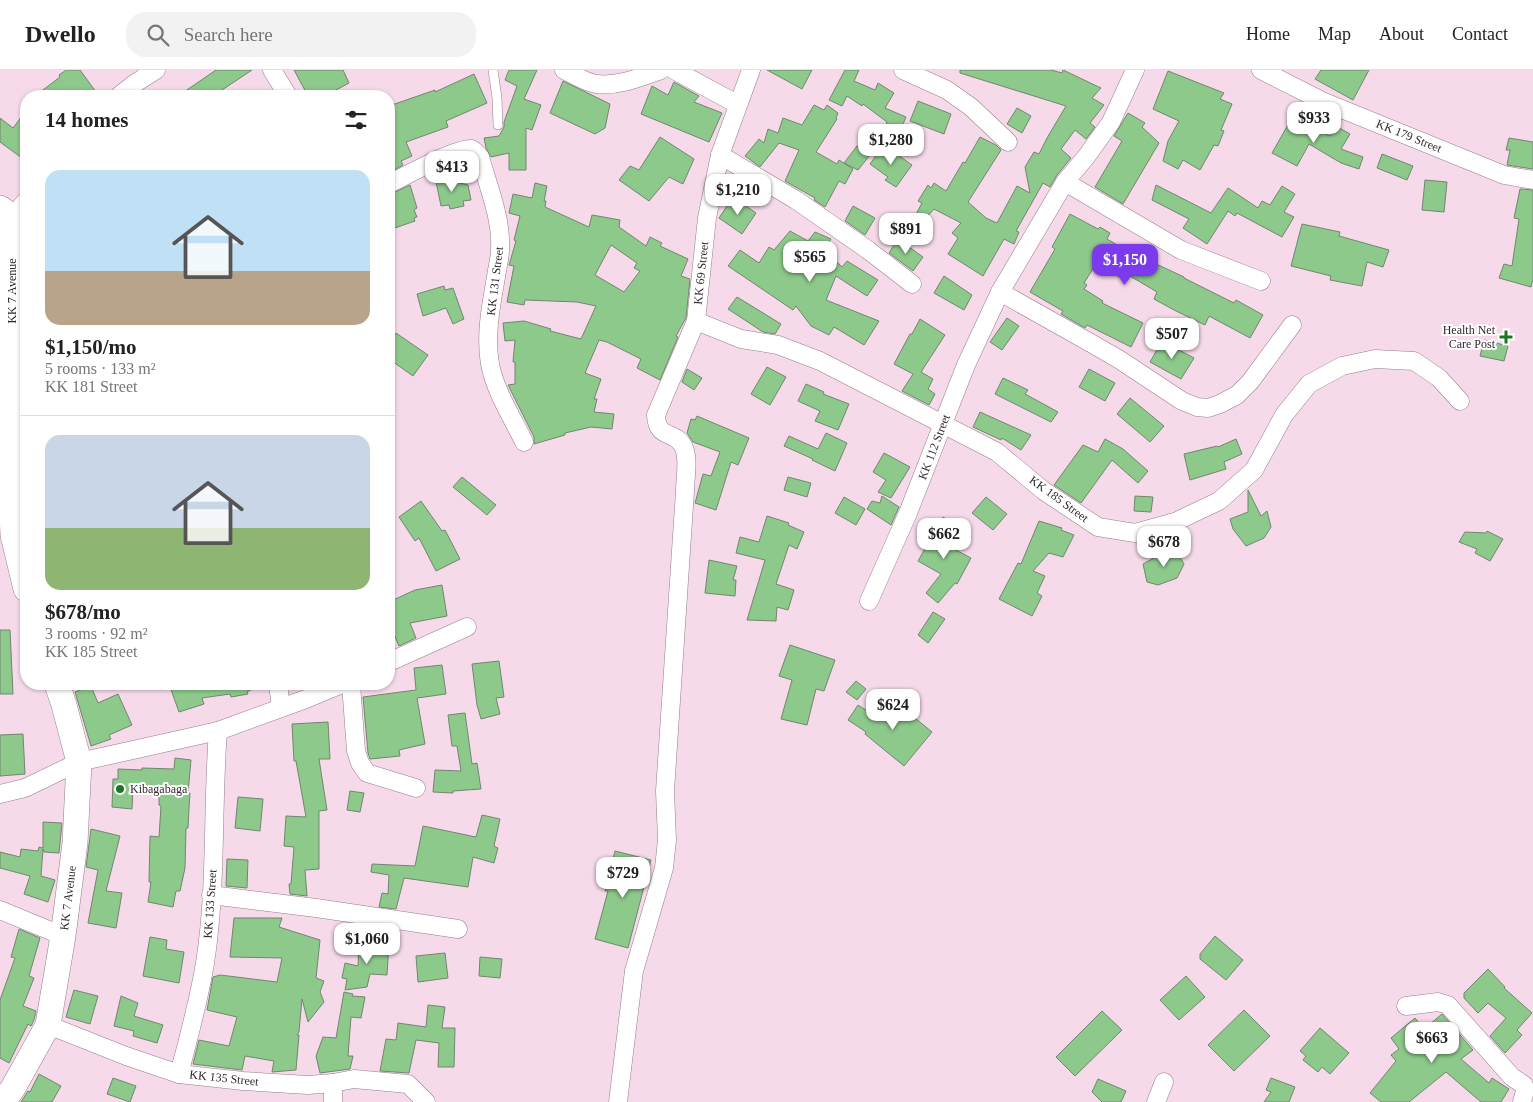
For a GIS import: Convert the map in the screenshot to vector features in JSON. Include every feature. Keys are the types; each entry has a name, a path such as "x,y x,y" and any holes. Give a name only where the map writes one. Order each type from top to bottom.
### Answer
{"street":[{"path":"126,90 156,70"},
{"path":"272,70 284,90"},
{"path":"564,70 583,80 596,84 614,84 661,70"},
{"path":"674,70 737,104"},
{"name":"KK 69 Street","path":"618,1102 634,971 664,868 667,840 665,791 686,460 684,449 678,439 662,432 657,425 656,414 696,321 707,218 720,155 737,104 751,70"},
{"path":"903,70 947,90 1008,142"},
{"name":"KK 112 Street","path":"869,602 908,513 966,365 1000,292 1065,182 1111,122 1136,70"},
{"name":"KK 179 Street","path":"1261,70 1322,101 1504,175 1533,180"},
{"name":"KK 131 Street","path":"395,181 455,153 470,149 475,151 480,157 497,217 500,250 491,308 490,365 496,385 524,442"},
{"path":"720,155 796,200 868,250 912,284"},
{"path":"1065,182 1181,250 1261,281"},
{"name":"KK 7 Avenue","path":"13,208 8,449 13,535 20,564"},
{"path":"1000,292 1120,360 1182,401 1197,407 1208,408 1237,395 1250,382 1292,325"},
{"name":"KK 185 Street","path":"696,321 741,339 778,345 820,361 998,452 1044,491 1098,527 1135,533 1176,522 1219,500 1254,470 1284,415 1309,384 1342,366 1375,359 1414,361 1439,378 1460,401"},
{"path":"395,659 467,627"},
{"name":"KK 7 Avenue","path":"3,1102 13,1088 48,1025 75,843 79,762 59,690"},
{"path":"279,690 281,708"},
{"path":"0,794 25,788 79,762 218,731 327,690"},
{"path":"351,690 356,752 360,763 367,773 416,788"},
{"name":"KK 133 Street","path":"179,1074 195,1014 205,962 211,895 218,731"},
{"path":"211,895 335,910 458,929"},
{"path":"0,910 62,936"},
{"path":"1406,1006 1438,1002 1448,1005 1512,1077 1524,1085 1525,1091 1522,1102"},
{"name":"KK 135 Street","path":"48,1025 126,1056 179,1074 308,1085 354,1079 408,1084 426,1102"},
{"path":"1156,1102 1164,1082"},
{"path":"333,1083 333,1102"}],"lane":[{"path":"493,70 498,125"}],"building":[{"path":"66,70 80,70 95,90 43,90 60,77 59,75"},
{"path":"216,70 252,70 222,90 187,90"},
{"path":"294,70 343,70 349,83 336,90 305,90"},
{"path":"509,70 537,70 524,99 541,105 532,130 526,128 526,170 509,170 509,153 491,157 486,148 484,138 499,136 504,127 504,122 517,86 505,80"},
{"path":"767,70 812,70 802,89"},
{"path":"845,70 859,70 854,81 875,90 878,83 894,93 885,108 906,117 900,131 886,125 887,122 863,104 862,106 847,96 842,106 829,100"},
{"path":"960,70 1051,70 1062,73 1063,70 1101,88 1092,98 1104,105 1090,123 1095,127 1086,139 1075,130 1061,149 1071,158 1050,187 1043,183 1016,231 1019,232 1014,244 1004,239 983,276 948,254 958,238 952,233 961,223 934,209 924,220 915,216 922,203 918,201 928,185 931,188 934,183 946,191 980,137 996,145 1001,150 968,202 986,218 997,223 1017,186 1030,193 1025,167 1034,152 1039,154 1066,106 960,73"},
{"path":"1321,70 1369,70 1353,100 1315,79"},
{"path":"1168,71 1224,93 1220,99 1232,104 1221,130 1224,131 1218,146 1214,145 1200,170 1183,160 1178,169 1163,161 1168,141 1179,121 1153,109"},
{"path":"474,74 487,103 446,121 448,127 406,142 412,156 401,161 403,165 395,169 395,104 435,90 435,92"},
{"path":"563,81 610,104 605,128 595,134 550,113"},
{"path":"674,82 699,96 694,102 722,113 709,142 641,114 652,86 668,95"},
{"path":"918,101 951,114 944,134 910,121"},
{"path":"814,105 824,110 827,105 838,113 837,119 816,152 837,164 839,160 853,169 845,184 839,181 825,207 814,200 815,198 785,181 799,150 779,143 760,167 745,156 759,139 764,143 768,129 778,133 783,118 802,125"},
{"path":"1017,108 1031,116 1022,133 1007,124"},
{"path":"1128,113 1145,123 1142,127 1159,143 1123,204 1095,187 1122,141 1114,136"},
{"path":"1293,116 1330,136 1336,126 1350,134 1341,149 1363,157 1359,169 1341,163 1309,144 1297,166 1272,153"},
{"path":"0,118 13,128 20,119 20,157 0,142"},
{"path":"660,137 694,159 683,184 669,177 649,201 619,180 630,166 639,170"},
{"path":"1509,138 1533,142 1533,169 1507,165 1510,150 1506,150"},
{"path":"884,145 912,165 896,187 885,180 888,177 870,164"},
{"path":"857,146 870,155 858,170 844,163"},
{"path":"1382,154 1413,166 1407,180 1377,168"},
{"path":"435,177 468,185 471,200 463,201 464,206 450,209 449,205 441,206"},
{"path":"1425,180 1447,182 1444,212 1422,210"},
{"path":"535,183 547,186 544,201 546,201 545,207 589,227 592,215 620,220 619,227 646,246 650,237 662,243 660,246 688,259 681,276 690,279 686,318 676,336 678,337 660,380 637,368 641,359 599,340 585,373 601,379 594,399 597,399 594,412 614,414 612,429 591,427 565,433 565,435 534,444 534,437 508,385 515,384 515,362 513,362 515,340 505,341 503,323 524,321 551,329 550,331 581,339 596,306 577,302 525,300 524,305 507,302 514,266 509,265 516,241 514,240 520,216 509,213 513,194 532,198","holes":["611,245 637,263 634,268 640,271 624,292 595,275"]},
{"path":"410,185 417,208 414,210 417,217 414,218 415,221 395,228 395,192"},
{"path":"1156,185 1211,213 1228,188 1258,208 1262,201 1270,205 1282,186 1295,194 1284,212 1294,217 1282,237 1237,213 1235,216 1228,211 1207,244 1183,228 1189,219 1152,200"},
{"path":"1520,189 1533,190 1533,279 1531,287 1499,278 1504,264 1512,266 1519,219 1514,218"},
{"path":"733,197 756,213 742,234 719,218"},
{"path":"853,206 875,218 865,235 845,221"},
{"path":"1070,214 1098,229 1100,227 1110,233 1107,239 1150,264 1152,262 1234,303 1236,300 1263,315 1250,338 1209,316 1205,325 1154,299 1157,292 1130,276 1127,281 1096,264 1084,283 1087,285 1084,289 1103,301 1102,303 1143,323 1131,347 1087,325 1085,328 1061,314 1063,311 1030,292 1055,249 1052,247"},
{"path":"1302,224 1340,232 1339,236 1389,250 1383,267 1367,262 1362,286 1330,280 1331,276 1291,266"},
{"path":"790,231 808,241 815,232 831,239 824,249 842,267 847,261 878,280 867,296 836,276 826,300 879,321 864,345 834,327 829,335 811,326 796,306 793,310 728,266 740,250 759,263 769,247 774,250"},
{"path":"898,239 923,257 913,271 889,253"},
{"path":"944,276 972,295 964,310 934,293"},
{"path":"444,286 445,290 453,288 464,319 453,324 446,308 423,316 417,294"},
{"path":"737,297 781,324 775,334 763,332 728,309"},
{"path":"1007,318 1019,326 1002,350 990,342"},
{"path":"920,319 945,335 921,372 933,379 928,389 935,394 929,405 902,391 913,374 894,364"},
{"path":"396,333 428,355 413,376 395,363"},
{"path":"1484,340 1508,346 1504,361 1480,356"},
{"path":"1162,341 1194,358 1181,379 1150,362"},
{"path":"767,367 786,377 770,405 751,394"},
{"path":"687,369 702,378 694,390 682,382"},
{"path":"1089,369 1115,383 1105,401 1079,387"},
{"path":"1003,378 1028,390 1025,394 1058,412 1051,422 995,394"},
{"path":"806,384 824,392 823,394 849,404 838,430 815,421 820,411 798,401"},
{"path":"1130,398 1164,426 1150,442 1117,414"},
{"path":"980,412 1031,435 1021,450 1002,438 1001,440 973,427"},
{"path":"697,416 749,438 738,465 731,462 716,510 695,503 703,474 711,476 720,452 693,442 687,433 691,419 695,420"},
{"path":"826,433 847,443 835,471 784,446 789,436 818,449"},
{"path":"1105,439 1123,449 1148,471 1138,483 1112,460 1081,503 1054,485 1083,445 1098,452"},
{"path":"1236,439 1242,454 1224,462 1226,469 1190,480 1184,454 1218,447"},
{"path":"884,453 910,467 891,498 878,492 886,480 873,472"},
{"path":"462,477 496,505 487,515 453,487"},
{"path":"788,477 811,483 807,497 784,490"},
{"path":"1248,490 1261,516 1267,511 1271,527 1264,538 1246,546 1233,529 1230,519 1248,512"},
{"path":"882,496 899,507 891,525 867,509 872,501 880,503"},
{"path":"1135,496 1153,497 1151,512 1134,511"},
{"path":"844,497 865,509 856,525 835,513"},
{"path":"986,497 1007,514 993,530 972,513"},
{"path":"421,501 442,531 445,530 460,559 436,571 419,538 415,541 399,517"},
{"path":"767,516 789,523 788,525 804,532 797,549 789,545 776,584 794,590 788,610 777,607 776,621 747,620 765,560 736,553 740,537 759,542"},
{"path":"943,517 960,528 948,546 971,558 957,584 955,583 938,603 926,593 941,574 918,561"},
{"path":"1039,521 1062,528 1061,530 1074,535 1063,557 1049,553 1033,571 1045,576 1037,593 1042,596 1032,616 999,599 1018,563 1021,564"},
{"path":"1487,531 1503,539 1490,561 1475,553 1477,549 1459,542 1465,532 1486,533"},
{"path":"1174,547 1184,564 1177,578 1158,585 1147,582 1143,564"},
{"path":"709,560 737,566 733,580 736,580 735,596 705,593"},
{"path":"442,585 447,616 410,623 416,638 399,646 395,636 395,599 415,590"},
{"path":"933,612 945,619 928,643 918,635"},
{"path":"0,630 10,630 13,694 0,694"},
{"path":"790,645 835,660 824,691 816,689 807,725 781,719 792,680 779,676"},
{"path":"499,661 504,697 496,698 500,714 481,719 477,705 472,664"},
{"path":"442,665 446,694 417,698 425,744 399,750 400,756 370,759 363,697 416,690 414,668"},
{"path":"856,681 866,689 857,700 846,692"},
{"path":"93,690 98,703 118,694 132,725 109,735 111,739 91,746 75,692"},
{"path":"171,690 250,690 247,691 248,694 231,697 230,694 202,698 204,704 179,712"},
{"path":"893,700 932,732 904,766 865,734 866,732 848,720 858,705 878,718"},
{"path":"465,713 472,764 477,763 481,789 453,791 453,793 433,792 435,770 461,771 457,746 452,746 448,715"},
{"path":"328,722 330,759 319,759 327,810 319,811 319,869 305,870 307,896 290,894 289,884 291,884 294,847 284,846 286,816 306,817 296,761 294,761 292,724"},
{"path":"23,734 25,774 0,776 0,735"},
{"path":"175,758 191,760 185,868 180,891 176,891 173,907 148,902 151,882 149,882 150,836 159,837 161,806 159,805 159,787 133,787 132,809 112,807 113,779 118,779 118,769 174,769"},
{"path":"350,791 364,793 360,812 347,810"},
{"path":"238,797 263,799 260,831 235,828"},
{"path":"482,815 500,819 494,846 498,848 494,863 473,857 468,887 404,878 396,909 379,907 382,893 388,894 389,875 371,872 372,864 415,866 423,826 476,837"},
{"path":"43,822 62,823 59,853 44,852 43,849 41,876 55,880 48,902 24,894 30,876 0,868 0,852 20,857 21,849 38,851 39,847 43,848"},
{"path":"91,829 120,836 106,891 122,893 116,928 88,923 98,870 86,867"},
{"path":"615,851 651,860 628,948 595,939 608,891 605,891"},
{"path":"227,859 248,860 247,888 226,886"},
{"path":"234,918 282,918 279,927 320,940 316,978 324,981 320,992 324,1002 308,1022 302,999 299,1032 297,1035 299,1035 296,1070 272,1072 274,1061 245,1056 242,1070 193,1064 199,1040 229,1046 237,1017 207,1010 213,977 220,975 277,982 282,958 230,957"},
{"path":"19,929 40,938 29,976 34,978 23,1006 36,1011 31,1026 28,1024 9,1063 0,1058 0,1000 15,958 11,957"},
{"path":"1215,936 1243,960 1226,980 1200,959 1200,954"},
{"path":"150,937 167,940 166,949 184,952 179,983 143,976"},
{"path":"359,942 389,943 387,975 370,974 367,987 345,990 347,979 342,978 345,963 358,966"},
{"path":"445,953 448,978 418,982 416,956"},
{"path":"480,957 502,959 500,978 479,976"},
{"path":"1488,969 1504,988 1532,1013 1517,1030 1522,1035 1505,1053 1490,1036 1506,1018 1488,1003 1478,1013 1464,998 1464,993"},
{"path":"1186,976 1205,997 1179,1020 1160,1000"},
{"path":"74,990 98,996 90,1024 66,1017"},
{"path":"344,992 353,994 352,996 365,997 361,1018 351,1017 348,1056 353,1056 350,1069 320,1073 316,1056 323,1037 336,1038"},
{"path":"121,996 138,1003 134,1016 163,1025 157,1043 133,1036 134,1031 114,1026"},
{"path":"428,1005 445,1007 442,1028 455,1028 454,1067 438,1067 439,1043 416,1040 409,1073 380,1071 386,1039 396,1040 398,1023 426,1027"},
{"path":"1244,1010 1270,1036 1234,1071 1208,1045"},
{"path":"1102,1011 1122,1030 1075,1076 1056,1057"},
{"path":"1442,1014 1473,1050 1461,1059 1489,1083 1492,1078 1509,1089 1501,1102 1481,1102 1446,1072 1409,1102 1381,1102 1370,1093 1396,1061 1391,1055 1399,1049 1391,1038 1415,1018 1424,1029"},
{"path":"1320,1028 1349,1053 1330,1074 1322,1067 1318,1072 1303,1060 1306,1056 1300,1051"},
{"path":"39,1074 61,1086 52,1102 21,1102 28,1091 30,1092"},
{"path":"113,1078 136,1086 130,1102 107,1094"},
{"path":"1271,1078 1295,1087 1289,1102 1264,1102 1271,1092 1266,1090"},
{"path":"1098,1079 1126,1091 1121,1102 1102,1102 1092,1092"}],"place":[{"name":"Health Net Care Post","path":"1506,337"},
{"name":"Kibagabaga","path":"120,789"}]}
